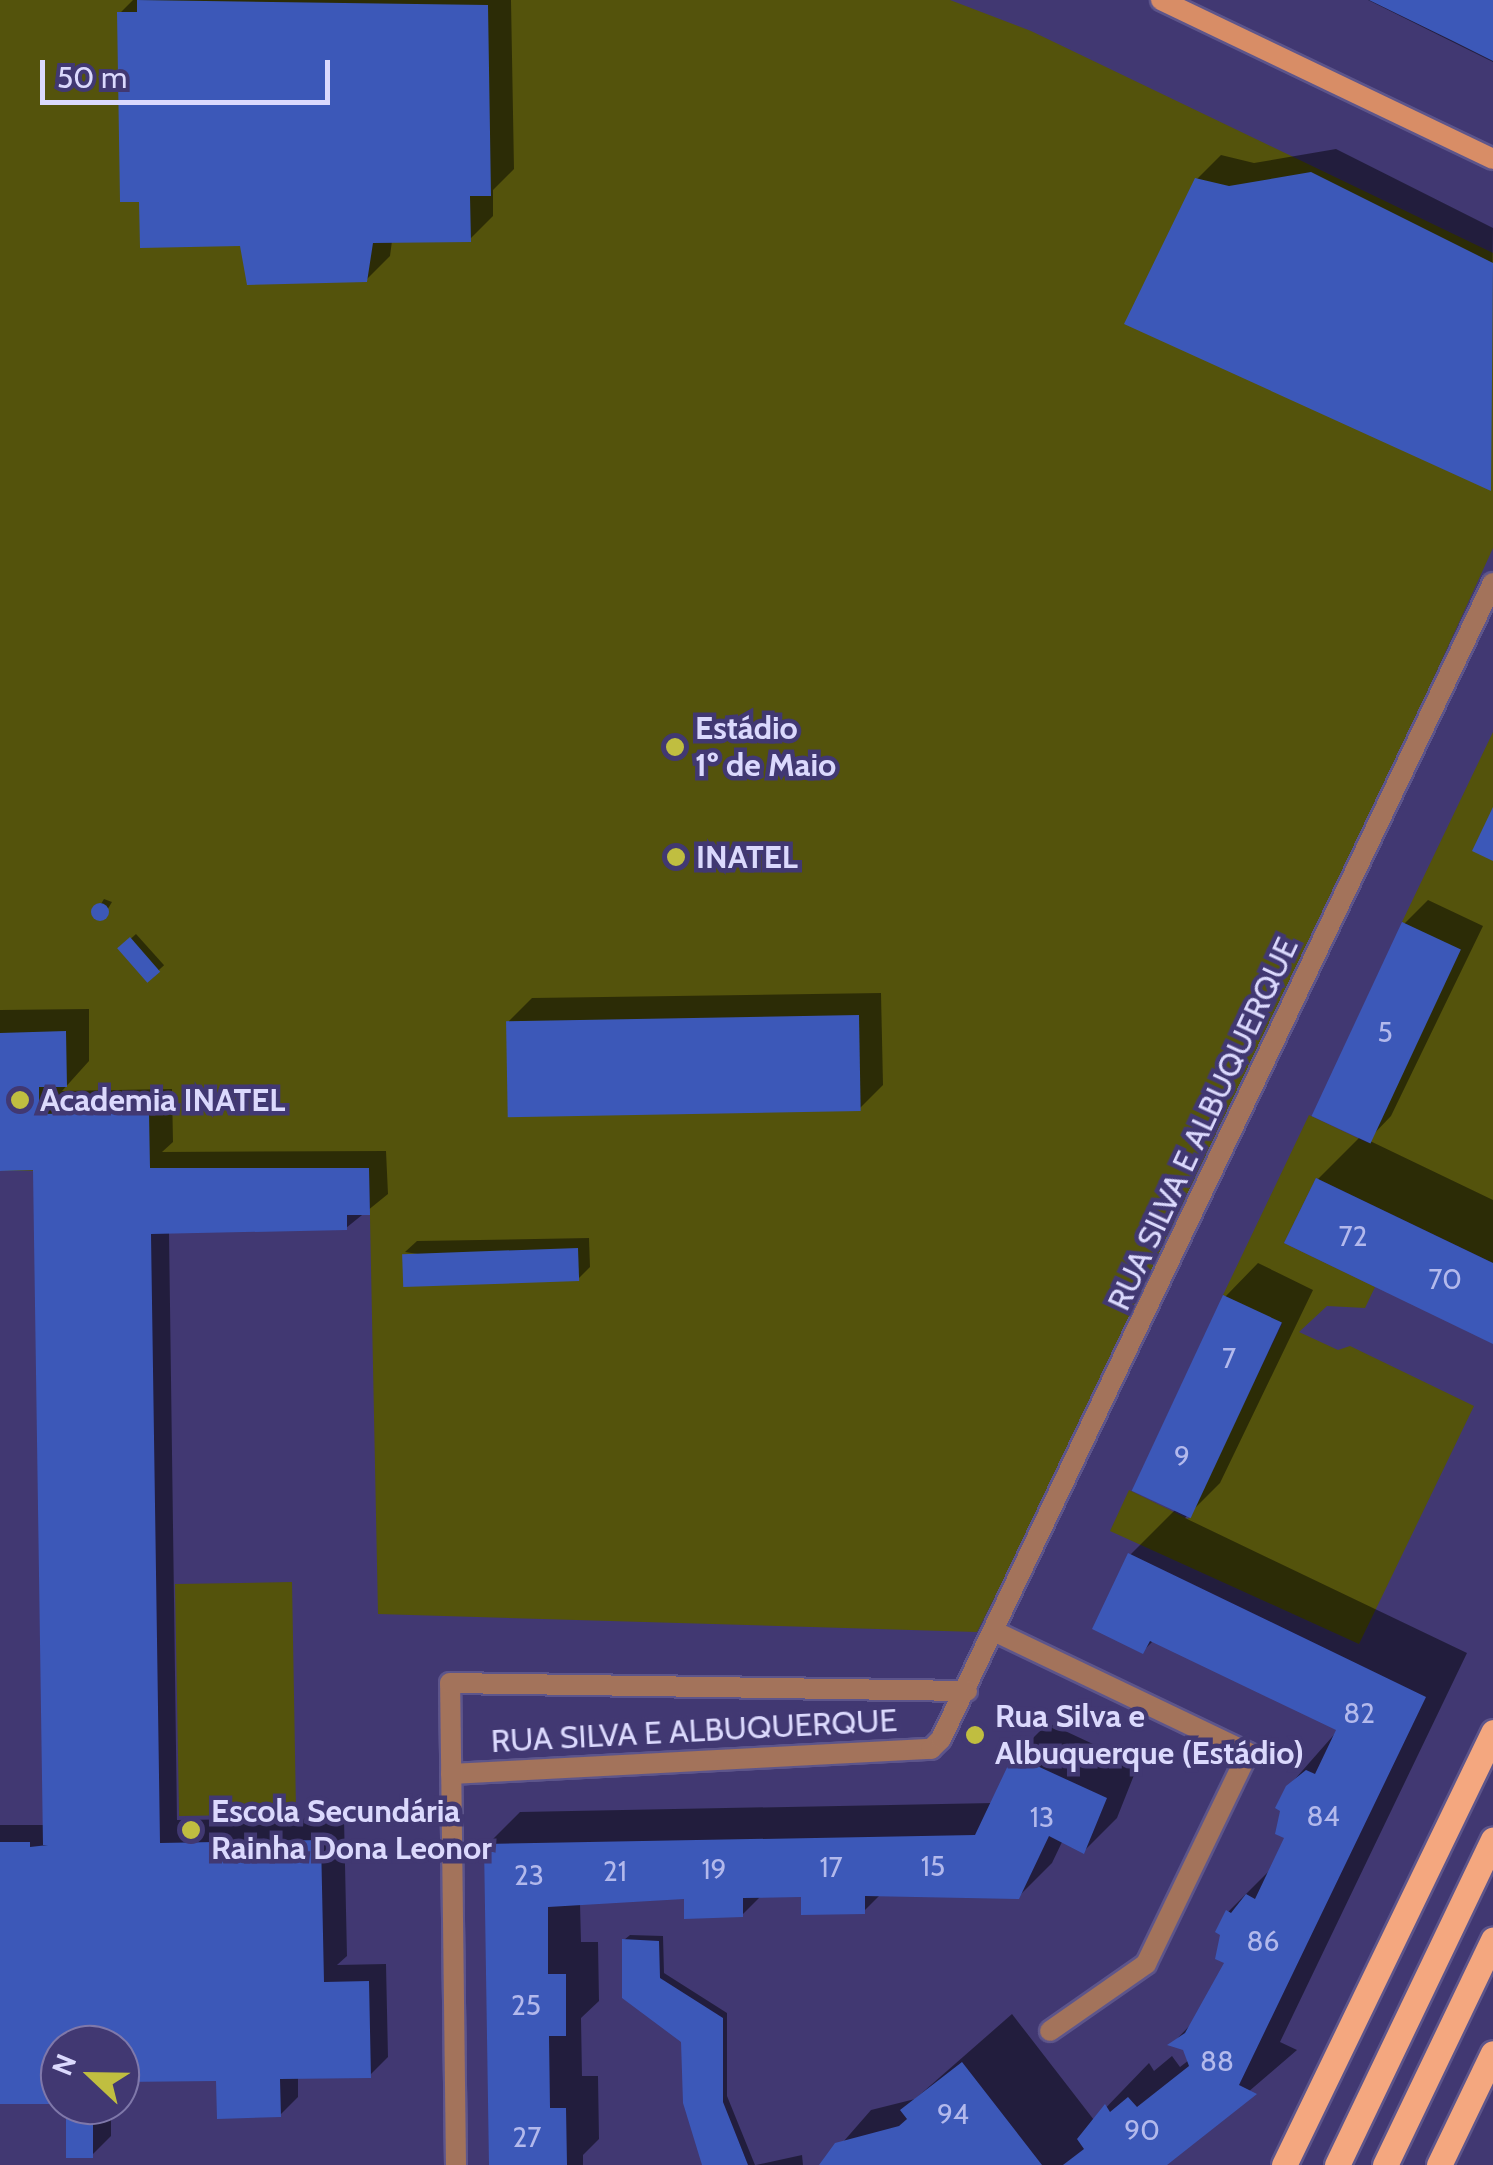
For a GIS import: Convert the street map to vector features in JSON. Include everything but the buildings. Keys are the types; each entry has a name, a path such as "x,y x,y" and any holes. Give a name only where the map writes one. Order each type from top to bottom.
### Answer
{"main road":[{"path":"1284,2165 1493,1732"},
{"path":"1337,2165 1493,1840"},
{"path":"1385,2165 1493,1940"},
{"path":"1439,2165 1493,2053"}],"street":[{"path":"1161,0 1493,159"},
{"name":"RUA SILVA E ALBUQUERQUE","path":"451,1774 931,1749 996,1632 1493,584"},
{"path":"996,1632 1248,1753 1146,1964 1050,2032"},
{"name":"RUA SILVA E ALBUQUERQUE","path":"456,2165 450,1683 967,1690"}],"shaded area":[{"name":"INATEL","path":"0,0 950,0 1031,31 1493,253 1493,548 1187,1217 977,1632 378,1614 369,1168 0,1171"},
{"path":"1493,732 1493,1263 1316,1178 1284,1243 1375,1287 1365,1308 1327,1306 1299,1332 1338,1350 1350,1346 1474,1406 1359,1644 1110,1531 1129,1490 1188,1519 1282,1324 1223,1295 1309,1115 1368,1143 1460,951 1402,922"},
{"path":"292,1582 296,1814 179,1816 175,1584"}],"place":[{"name":"Estádio 1º de Maio","path":"675,747"},
{"name":"INATEL","path":"676,857"},
{"name":"Academia INATEL","path":"20,1100"},
{"name":"Rua Silva e Albuquerque (Estádio)","path":"975,1735"},
{"name":"Escola Secundária Rainha Dona Leonor","path":"191,1830"}]}
